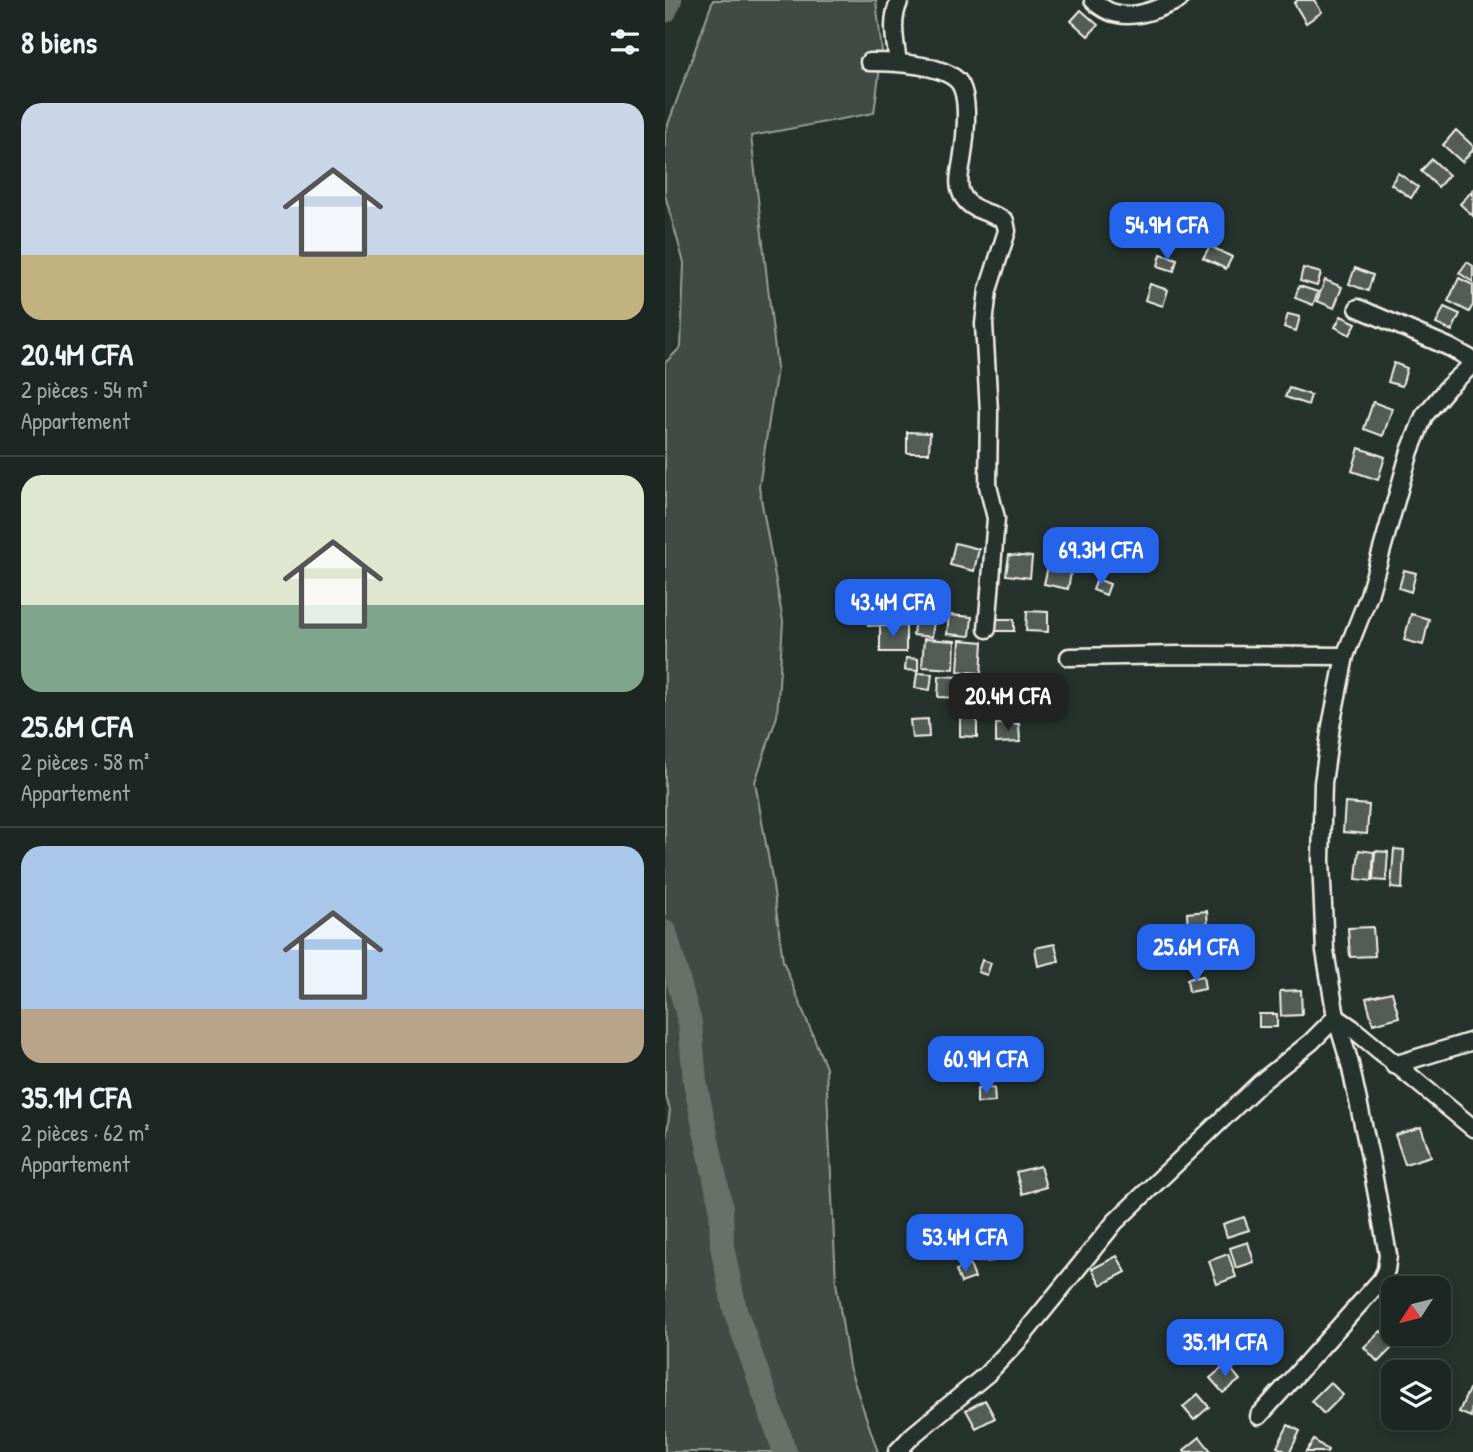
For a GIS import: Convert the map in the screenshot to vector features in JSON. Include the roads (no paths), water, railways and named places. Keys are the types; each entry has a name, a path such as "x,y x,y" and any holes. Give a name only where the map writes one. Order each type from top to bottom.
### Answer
{"street":[{"path":"898,62 894,24 895,10 900,0"},
{"path":"1093,0 1104,11 1135,16 1178,0"},
{"path":"869,62 898,62 940,71 958,81 964,96 966,136 959,182 962,197 973,208 995,214 1005,221 1007,231 988,290 984,324 989,412 988,486 996,518 988,629"},
{"path":"1259,1416 1381,1280 1386,1270 1388,1255 1370,1157 1350,1064 1336,1017 1325,950 1321,860 1322,783 1345,656 1369,594 1410,452 1424,416 1473,362 1449,346 1358,308"},
{"path":"1069,657 1345,656"},
{"path":"1336,1017 1473,1128"},
{"path":"897,1452 913,1435 987,1374 1021,1338 1115,1222 1251,1091 1311,1042 1336,1017"},
{"path":"1394,1065 1473,1041"}],"waterway":[{"path":"665,11 670,0"},
{"path":"665,932 690,1023 695,1082 721,1207 722,1246 735,1310 785,1452"}]}
